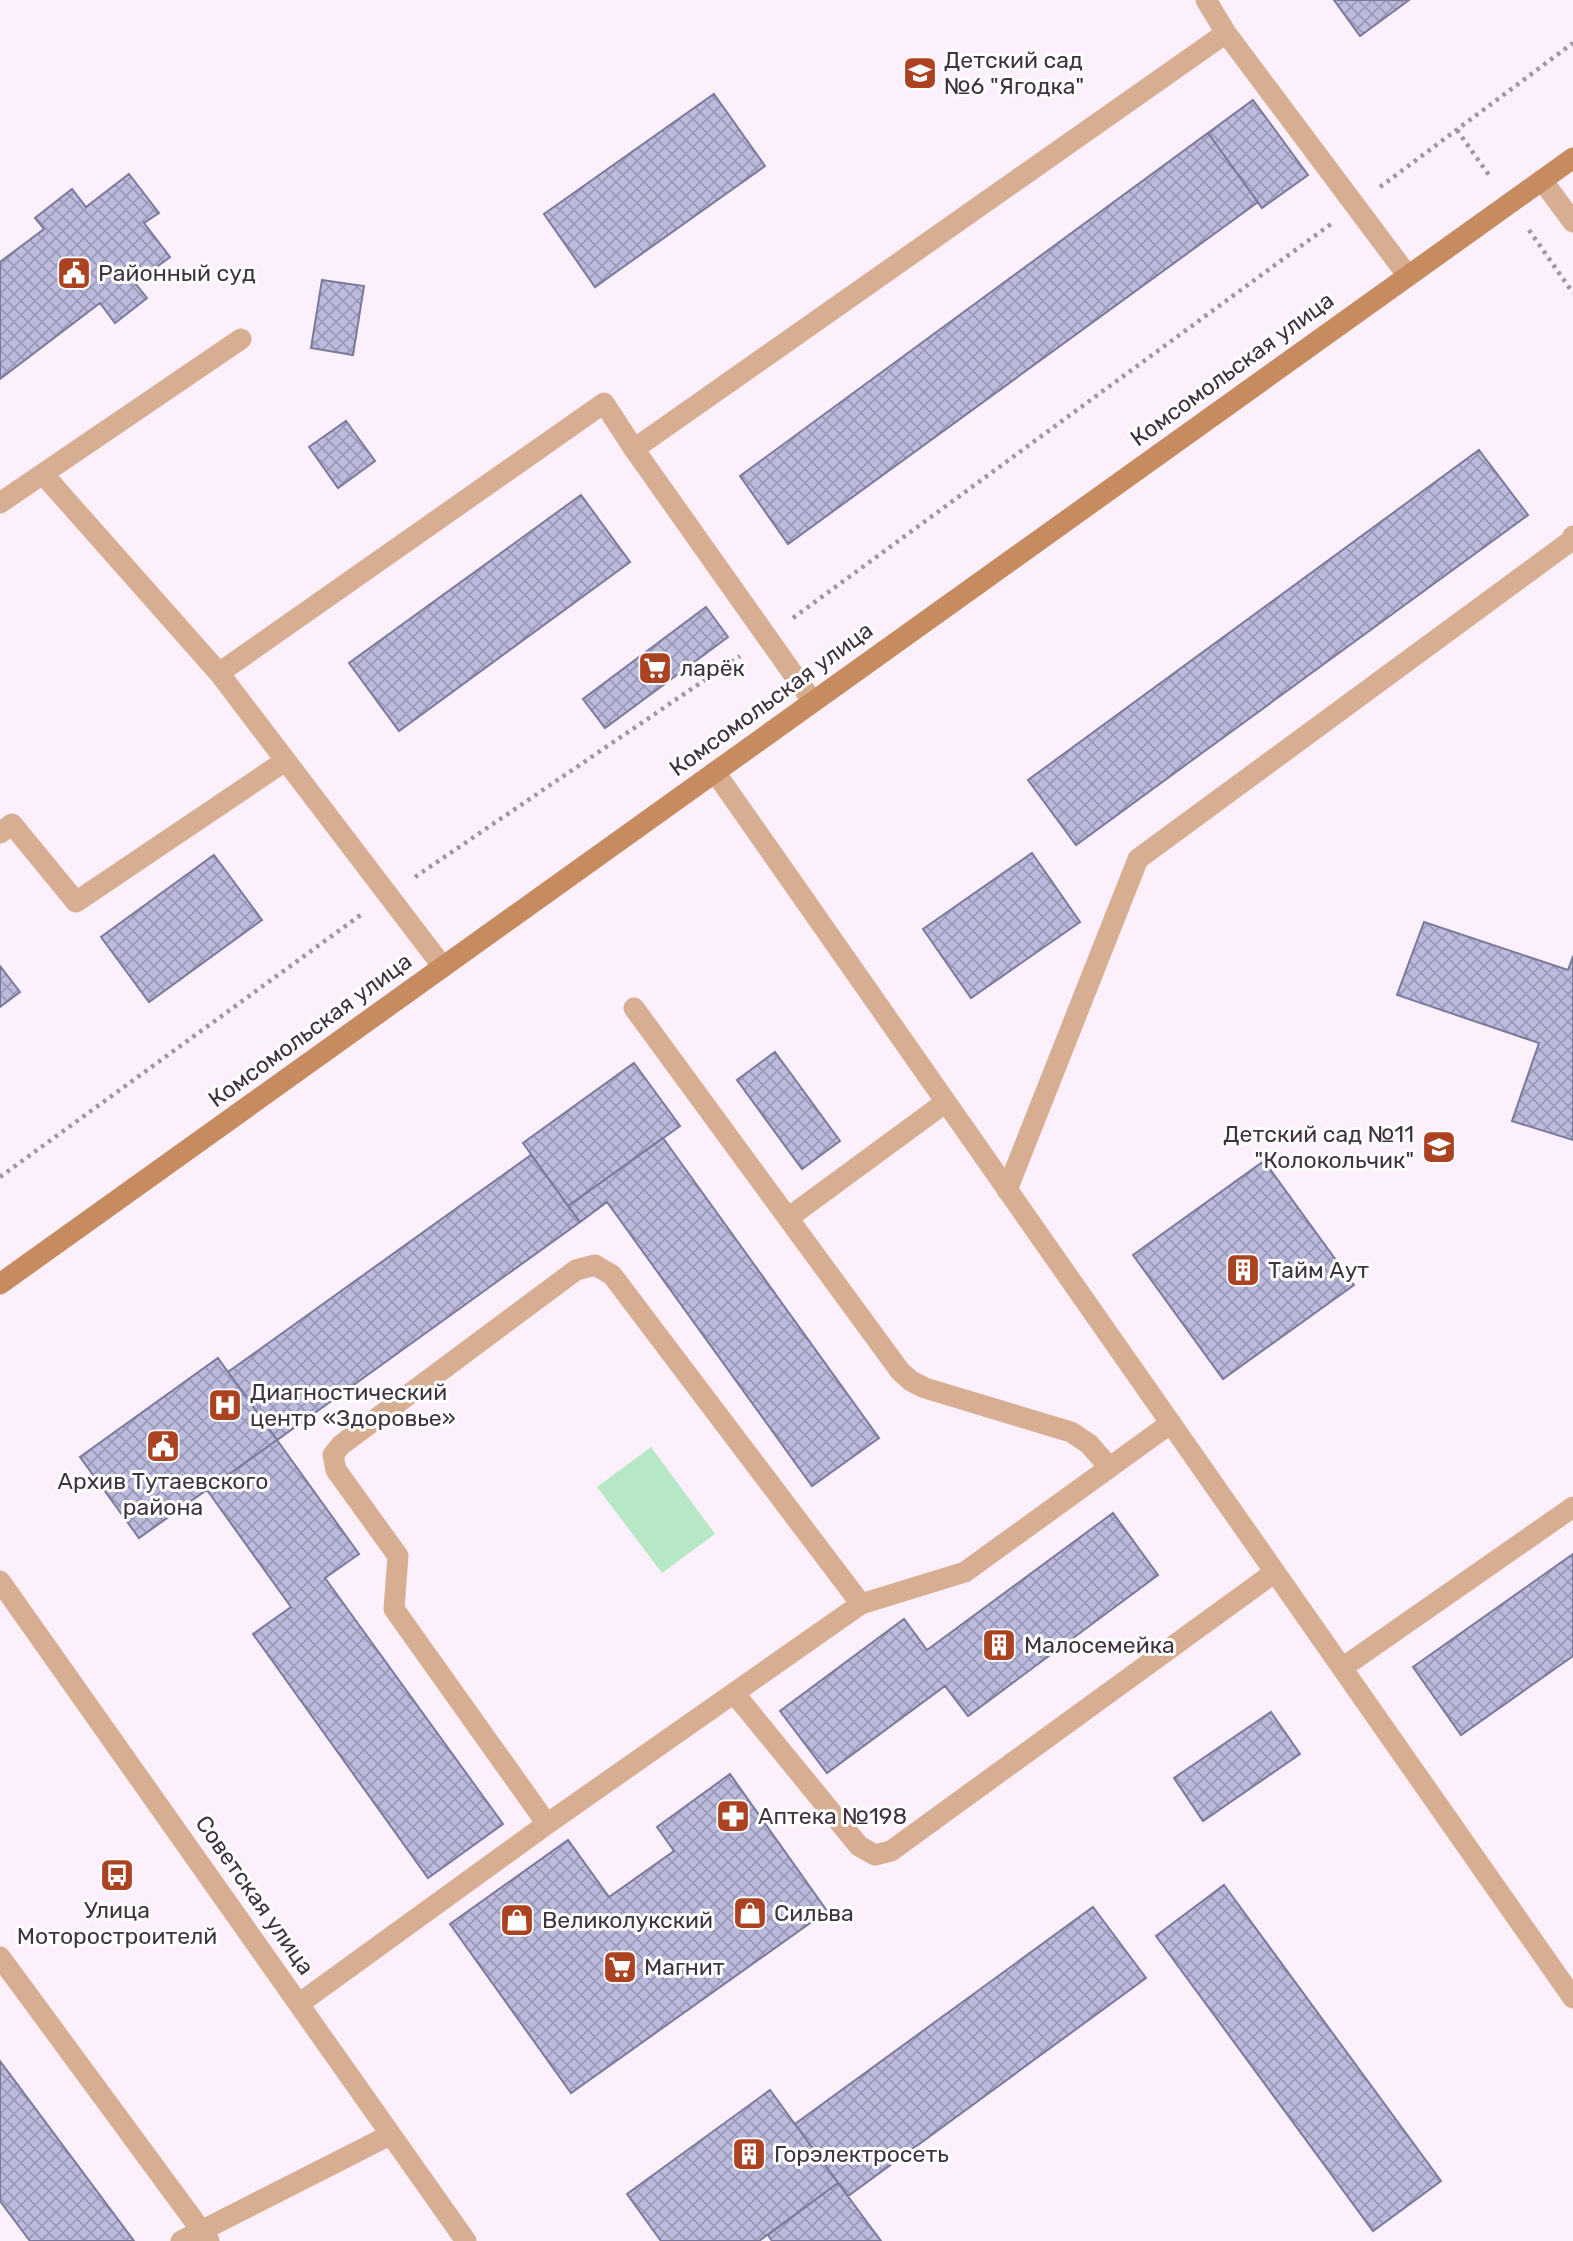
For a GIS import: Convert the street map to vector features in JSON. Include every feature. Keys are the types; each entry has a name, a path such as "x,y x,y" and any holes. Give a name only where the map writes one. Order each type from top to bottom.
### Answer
{"main road":[{"name":"Комсомольская улица","path":"0,1284 1573,158"}],"street":[{"path":"1206,0 1226,33 1408,276"},
{"path":"634,449 1226,33"},
{"path":"1542,180 1573,222"},
{"path":"0,503 241,339"},
{"path":"219,673 604,403 813,702"},
{"path":"43,474 219,673 443,967"},
{"path":"1007,1190 1138,859 1572,540 1573,536"},
{"path":"0,833 12,824 76,902 285,761"},
{"path":"715,772 1573,1998"},
{"path":"634,1008 900,1371 925,1388 1071,1432 1088,1444 1109,1467"},
{"path":"788,1218 946,1102"},
{"path":"547,1824 394,1609 398,1556 336,1470 333,1455 341,1445 576,1270 595,1265 612,1275 861,1604"},
{"path":"300,2003 547,1824 861,1604 965,1572 1171,1423"},
{"path":"1342,1668 1573,1507"},
{"path":"734,1693 859,1846 875,1855 891,1851 1275,1572"},
{"name":"Советская улица","path":"0,1581 466,2241"},
{"path":"0,1957 205,2235"},
{"path":"181,2241 205,2235 390,2135"}],"green space":[{"path":"651,1447 715,1534 662,1573 597,1487"}],"building":[{"path":"1334,0 1409,0 1360,36"},
{"path":"714,94 765,166 595,287 544,214"},
{"path":"1253,100 1308,175 1262,208 1208,133"},
{"path":"1208,133 1258,202 788,544 740,476"},
{"name":"Районный суд","path":"129,174 159,213 144,223 170,257 135,283 147,298 115,323 100,303 0,379 0,262 44,229 35,218 72,189 86,207"},
{"path":"322,280 364,286 353,355 311,348"},
{"path":"346,421 375,461 338,488 309,447"},
{"path":"1479,450 1528,515 1076,845 1028,780"},
{"path":"581,495 630,562 399,731 349,663"},
{"name":"ларёк","path":"706,607 728,637 605,728 583,699"},
{"path":"1032,853 1080,922 971,998 923,929"},
{"path":"214,855 262,920 149,1002 101,937"},
{"path":"1424,922 1568,970 1573,956 1573,1140 1512,1121 1539,1043 1397,995"},
{"path":"0,966 20,992 0,1007"},
{"path":"775,1052 840,1141 802,1169 737,1080"},
{"path":"634,1063 680,1126 568,1206 523,1143"},
{"path":"663,1138 879,1438 812,1486 607,1202 580,1222 568,1206"},
{"path":"531,1155 580,1222 277,1440 228,1372"},
{"name":"Тайм Аут","path":"1264,1161 1354,1285 1223,1379 1133,1255"},
{"path":"218,1358 277,1440 139,1538 80,1457"},
{"path":"277,1440 359,1554 325,1578 503,1824 428,1878 253,1634 291,1607 207,1490"},
{"name":"Малосемейка","path":"1113,1513 1158,1575 968,1716 945,1686 827,1773 780,1711 904,1619 927,1650"},
{"path":"1573,1554 1573,1656 1461,1735 1413,1667"},
{"path":"1271,1712 1300,1754 1203,1821 1174,1778"},
{"path":"730,1774 827,1911 571,2093 450,1924 568,1840 609,1897 674,1851 657,1827"},
{"path":"1224,1885 1441,2181 1373,2231 1156,1936"},
{"path":"1093,1907 1146,1978 848,2196 795,2124"},
{"path":"0,2061 134,2241 30,2241 0,2201"},
{"name":"Горэлектросеть","path":"770,2090 838,2183 759,2241 661,2241 627,2194"},
{"path":"838,2183 881,2241 772,2241 768,2235"}],"place":[{"name":"Детский сад №6 \"Ягодка\"","path":"920,73"},
{"name":"Районный суд","path":"74,273"},
{"name":"ларёк","path":"655,668"},
{"name":"Детский сад №11 \"Колокольчик\"","path":"1439,1147"},
{"name":"Тайм Аут","path":"1243,1270"},
{"name":"Диагностический центр «Здоровье»","path":"225,1405"},
{"name":"Архив Тутаевского района","path":"163,1446"},
{"name":"Малосемейка","path":"999,1645"},
{"name":"Аптека №198","path":"733,1816"},
{"name":"Улица Моторостроителй","path":"117,1875"},
{"name":"Сильва","path":"750,1913"},
{"name":"Великолукский","path":"517,1920"},
{"name":"Магнит","path":"620,1967"},
{"name":"Горэлектросеть","path":"749,2154"}]}
